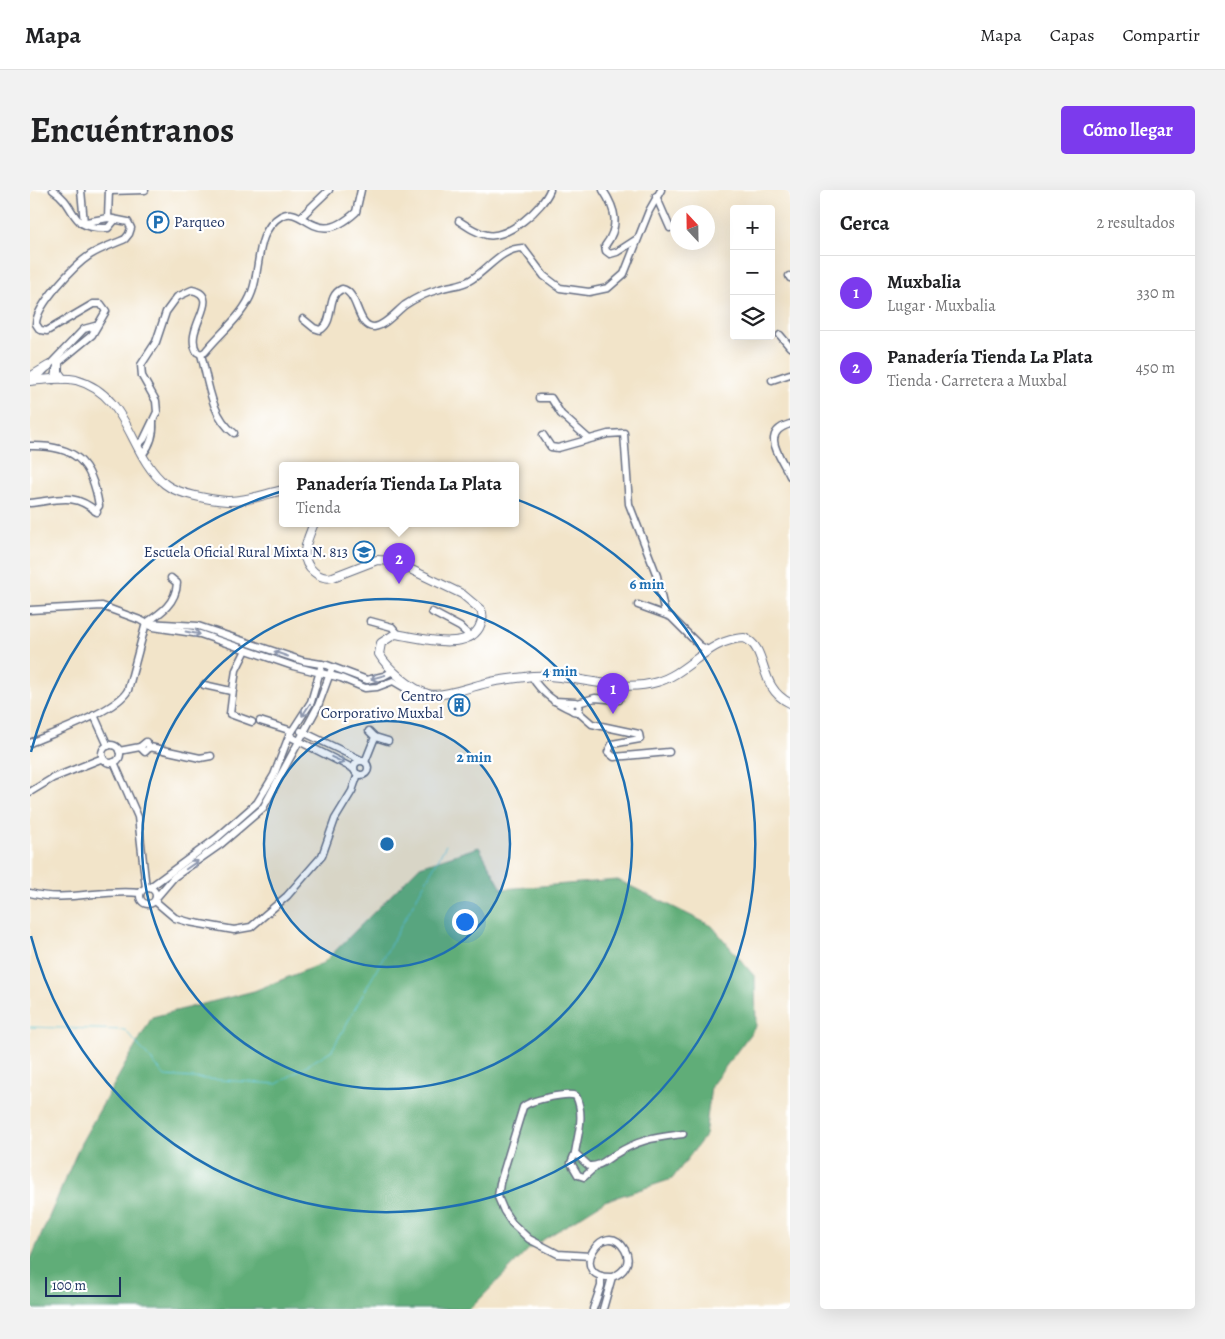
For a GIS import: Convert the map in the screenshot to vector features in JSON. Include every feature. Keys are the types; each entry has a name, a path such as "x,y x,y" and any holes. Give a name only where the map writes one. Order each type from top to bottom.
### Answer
{"main road":[{"path":"58,363 59,373 63,379"},
{"path":"32,380 48,366"},
{"path":"32,380 63,379 83,383 100,392 120,415 159,478 172,489 226,501 279,491"},
{"path":"313,527 304,555 308,566 317,575 326,578 333,577 382,560 398,562 462,594 482,610 482,620 471,637 452,642 398,634 389,637 379,648 382,659 393,671 429,694 441,694 490,682 532,676 572,678 619,685 649,684 674,675 708,650 738,638 748,640 757,650 769,686 778,696 790,703"}],"street":[{"path":"53,190 62,197 71,213 91,228 111,226 108,220"},
{"path":"81,190 83,223"},
{"path":"105,228 108,220 109,190 144,190"},
{"path":"301,217 329,190"},
{"path":"201,354 205,352 248,301 254,285 267,229 273,222 286,214 301,217 322,228 331,228 356,212 361,190"},
{"path":"460,221 479,233 488,236 499,235 536,212 546,200 550,190"},
{"path":"602,190 612,206 616,223 613,234 605,246 606,251 610,254 617,252 636,239"},
{"path":"303,319 314,328 320,330 324,327 328,323 334,296 337,291 342,289 350,294 365,323 370,326 379,325 406,304 439,289 457,286 471,280 513,248 523,248 544,276 560,288 589,292 603,290 614,285 624,274 636,239 660,190"},
{"path":"656,196 670,228"},
{"path":"53,380 58,363 94,332 95,326 106,314 105,308 98,303 93,304 47,332 37,327 36,320 59,285 71,272 90,255 125,239 130,234 130,224 108,220 83,223"},
{"path":"138,445 144,439 153,422 157,406 144,382 141,366 156,342 166,312 177,297 192,290 199,291 205,300 204,310 194,328 195,348 201,354 217,414 225,426 234,433"},
{"path":"48,366 86,327 95,326"},
{"path":"780,335 790,347"},
{"path":"74,339 81,345"},
{"path":"772,380 790,374"},
{"path":"539,398 551,398 560,414 589,439"},
{"path":"143,454 150,445 154,430 153,422"},
{"path":"790,424 777,430 773,435 773,442 790,476"},
{"path":"543,435 554,448 618,432 624,433 629,504 657,576 665,614"},
{"path":"30,446 56,446 69,450 82,461 97,493 99,506 96,512 82,500 30,503"},
{"path":"30,743 94,715 119,702 126,694 146,623 162,613 174,597 177,583 171,578"},
{"path":"638,605 665,614 675,620 700,646 708,650"},
{"path":"30,610 102,606 160,629 200,634 320,674 341,678 365,688 377,687 393,681 416,694 429,694"},
{"path":"432,612 460,627 471,637"},
{"path":"370,621 392,627 398,634"},
{"path":"146,623 198,626 303,661 322,664 367,680 384,676 393,671"},
{"path":"246,650 236,670 230,714 252,722"},
{"path":"30,893 47,898 111,891 140,893 217,838 257,803 274,775 292,731 311,702 322,664"},
{"path":"140,893 140,898 145,904 155,899 174,877 221,844 262,808 303,733 330,677 332,668"},
{"path":"532,676 537,685 554,701 575,711 592,724 639,734 640,738 612,744 608,752 614,757 669,752"},
{"path":"204,684 233,690"},
{"path":"554,701 576,703 595,698 619,700"},
{"path":"575,711 580,707 576,703"},
{"path":"94,715 108,746"},
{"path":"260,721 303,733 363,761 368,770 362,775 356,772 298,741 292,731"},
{"path":"368,731 375,737 388,741"},
{"path":"155,899 175,918 234,930 251,927 287,896 322,856 334,819 352,791 356,772 355,764 363,761 375,737"},
{"path":"119,751 140,747 144,742 150,747 200,758 211,756"},
{"path":"108,746 113,746 119,751"},
{"path":"103,758 103,751 108,746"},
{"path":"103,758 109,763 114,762 119,756 119,751"},
{"path":"30,792 53,778 103,758"},
{"path":"114,762 138,817 147,888"},
{"path":"147,888 156,892 155,899"},
{"path":"590,1256 558,1254 529,1239 512,1223 498,1197 520,1112 526,1104 567,1094 576,1096 579,1102 581,1131 571,1163 578,1174 584,1177 595,1166 647,1138 682,1134"},
{"path":"575,1153 581,1161 595,1166"},
{"path":"593,1309 601,1286 600,1276 592,1268 590,1256 596,1245 601,1242 614,1240 620,1243 627,1253 628,1260 623,1271 612,1277 600,1276"},
{"path":"602,1309 612,1277"}],"green space":[{"path":"479,847 502,889 618,880 712,926 755,977 756,1026 711,1086 705,1136 672,1179 605,1201 530,1248 470,1309 30,1309 30,1261 81,1143 152,1017 254,991 323,963 420,866"}],"waterway":[{"path":"30,1027 125,1030 165,1076 277,1084 332,1050 446,845"}],"place":[{"name":"Parqueo","path":"158,222"},
{"name":"Escuela Oficial Rural Mixta N. 813","path":"364,552"},
{"name":"Panadería Tienda La Plata","path":"399,584"},
{"name":"Centro Corporativo Muxbal","path":"459,705"},
{"name":"Muxbalia","path":"613,714"}]}
